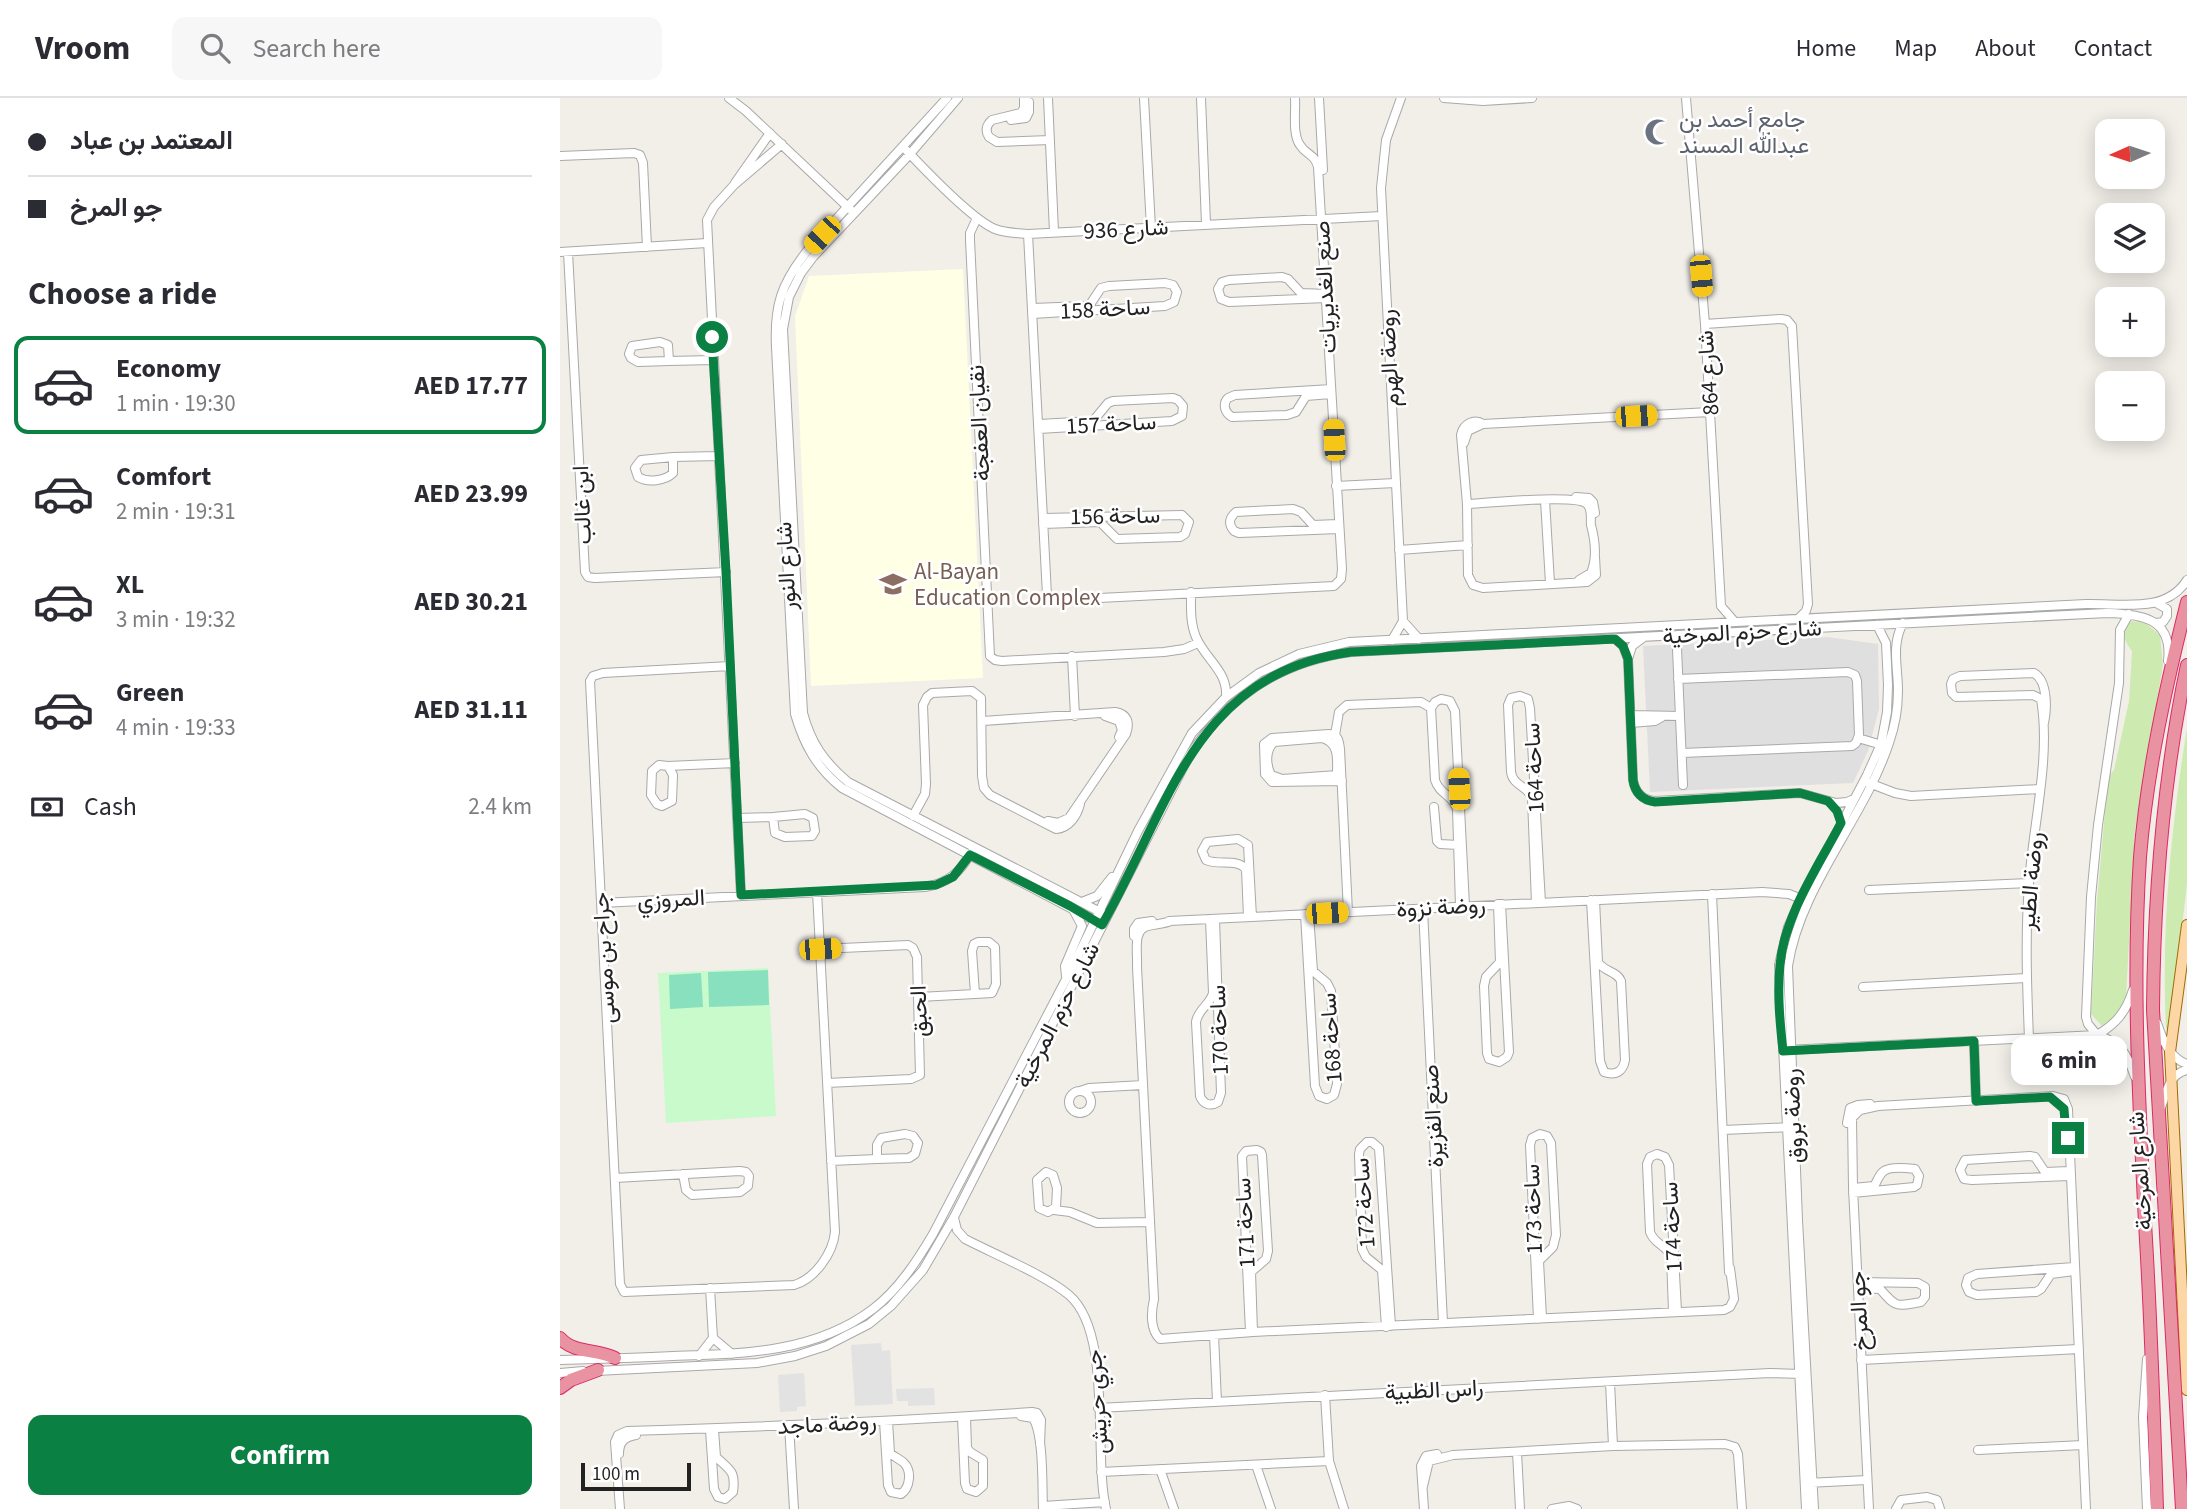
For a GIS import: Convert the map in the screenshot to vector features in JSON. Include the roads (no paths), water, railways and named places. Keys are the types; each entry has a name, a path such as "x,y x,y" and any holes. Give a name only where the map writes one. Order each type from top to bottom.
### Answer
{"highway":[{"name":"شارع المرخية","path":"2157,1509 2152,1339 2138,1086 2136,979 2140,856 2161,716 2187,602"},
{"name":"شارع المرخية","path":"2182,1509 2153,1010 2154,929 2160,836 2176,718 2187,665"},
{"path":"560,1338 576,1349 603,1353 615,1358"},
{"path":"560,1388 570,1380 598,1370"},
{"path":"2178,1441 2187,1458"}],"main road":[{"name":"شارع المرخية","path":"2187,925 2170,1052 2187,1390"}],"street":[{"path":"729,98 851,210"},
{"name":"شارع النور","path":"947,98 903,146 801,273 793,285 785,312 783,329 795,714 812,757 827,776 842,788 1098,923"},
{"name":"شارع النور","path":"851,210 910,154 958,98"},
{"path":"1026,98 1029,113 1026,118 992,120 986,128 987,133 992,141 1050,140"},
{"path":"1048,98 1054,232"},
{"path":"1144,98 1151,228"},
{"path":"1200,98 1206,225"},
{"name":"صنع الغديريات","path":"1295,98 1298,140 1318,162 1324,218"},
{"name":"صنع الغديريات","path":"1028,234 1045,573 1053,594 1086,597 1334,586 1342,574 1331,391 1319,98"},
{"name":"روضة الهرم","path":"1401,98 1384,154 1381,188 1403,621"},
{"path":"1444,98 1483,101 1532,98"},
{"name":"شارع 864","path":"1686,98 1705,324 1721,606"},
{"path":"734,186 770,133"},
{"path":"1308,152 1321,141"},
{"path":"741,895 707,220 734,186 782,144"},
{"name":"شارع 936","path":"903,146 977,218 996,230 1028,234 1382,216"},
{"path":"560,156 640,155 643,163 647,247"},
{"name":"نقيان العفجة","path":"977,218 970,233 970,240 989,630 997,654 1021,659 1175,651 1198,643"},
{"path":"564,252 707,243"},
{"name":"ابن غالب","path":"564,252 585,572 588,577 595,578 726,572"},
{"path":"1282,277 1288,279 1294,288 1304,295 1327,296 1225,302 1218,295 1218,289 1222,282 1228,280 1282,277"},
{"name":"ساحة 158","path":"1165,283 1176,288 1177,298 1170,304 1032,311 1086,306 1101,288 1109,286 1165,283"},
{"path":"1287,300 1294,288"},
{"path":"1095,298 1105,309"},
{"path":"1705,324 1771,321 1783,324 1788,329 1793,351 1808,604 1806,611 1799,618"},
{"path":"669,361 668,345 663,342 636,344 630,349 631,358 638,362 713,360"},
{"path":"1290,391 1300,405"},
{"path":"1331,391 1308,395 1296,412 1287,415 1238,418 1232,417 1226,411 1225,401 1232,396 1331,391"},
{"name":"ساحة 157","path":"1173,398 1183,407 1182,416 1172,421 1039,426 1091,422 1113,401 1173,398"},
{"path":"1467,504 1584,497 1592,502 1595,521 1595,557 1588,576 1566,582 1476,587 1468,579 1463,446 1468,431 1483,424 1710,412"},
{"path":"1101,413 1109,425"},
{"path":"673,457 673,472 668,478 647,481 638,477 635,468 641,460 673,457 719,456"},
{"name":"شارع النور","path":"787,482 802,696 809,734 819,753 848,782 1104,914"},
{"path":"1336,486 1395,483"},
{"path":"1545,500 1550,583"},
{"path":"1293,509 1298,510 1313,525 1338,526 1298,531 1239,533 1231,528 1230,519 1241,511 1293,509"},
{"name":"ساحة 156","path":"1182,515 1189,522 1189,529 1180,537 1122,540 1114,538 1100,522 1043,521 1182,515"},
{"path":"1109,531 1116,516"},
{"path":"1298,531 1305,518"},
{"path":"1399,550 1468,545"},
{"path":"2158,604 2179,592 2187,580"},
{"path":"1191,592 1192,625 1198,643 1223,676 1226,697"},
{"path":"1808,604 1820,618"},
{"name":"شارع حزم المرخية","path":"1104,914 1125,857 1186,743 1208,714 1245,681 1290,657 1325,646 1349,642 1708,622 2086,604 2158,604"},
{"path":"2158,604 2167,609 2168,616 2163,622 2156,623 2167,639 2169,651 2161,716"},
{"path":"1708,622 1721,606 1734,621"},
{"path":"2096,1035 2086,1017 2091,897 2105,769 2119,682 2120,630 2129,614"},
{"name":"شارع حزم المرخية","path":"560,1360 699,1356 792,1347 821,1338 873,1309 898,1285 933,1234 1066,976 1104,914 1189,756 1216,719 1256,685 1300,663 1351,652 1903,623 2129,614 2156,623"},
{"path":"1392,640 1403,621 1419,639"},
{"name":"روضة بروق","path":"1805,1509 1808,1483 1791,1128 1779,965 1788,927 1805,901 1894,728 1898,688 1895,641 1903,623"},
{"path":"1877,625 1886,643 1888,685 1888,712 1880,747"},
{"path":"1628,659 1632,646 1644,637"},
{"path":"1615,639 1623,646 1628,659 1633,780 1637,792 1650,801 1800,793 1842,803 1855,798"},
{"path":"1677,649 1683,785"},
{"path":"1072,656 1075,716"},
{"name":"جراح بن موسى","path":"730,666 603,673 593,676 590,681 621,1289 632,1293 794,1285 810,1276 825,1258 834,1241 817,892"},
{"path":"1678,679 1850,672 1857,681 1857,741"},
{"path":"2034,673 2043,682 2035,695 1962,698 1956,697 1950,688 1954,679 1960,677 2034,673"},
{"path":"1223,676 1232,681 1245,681"},
{"name":"روضة الطير","path":"2029,1039 2026,978 2029,883 2045,740 2043,682"},
{"path":"913,816 925,794 925,727 928,703 940,694 972,691 979,695 983,702 982,774 988,789 1004,802 1036,817 1061,823 1069,818 1080,804 1116,746 1122,730 1121,723 1113,717 1100,714 983,721"},
{"name":"روضة الطير","path":"2035,695 2041,699 2044,723"},
{"name":"ساحة 164","path":"1515,696 1524,696 1530,702 1538,903 1532,798 1530,793 1513,781 1511,772 1508,705 1515,696"},
{"path":"1441,699 1454,706 1462,906 1457,805 1438,789 1435,780 1432,708 1435,702 1441,699"},
{"path":"1339,778 1340,744 1335,735 1339,712 1347,705 1422,702 1432,708"},
{"path":"1631,719 1656,714 1662,717 1680,716"},
{"path":"1335,735 1270,739 1265,744 1264,769 1266,778 1272,782 1339,778"},
{"path":"1339,778 1274,778 1269,769 1269,747 1278,741 1328,740 1334,744 1339,778 1346,912"},
{"path":"1682,753 1849,746 1857,741 1883,748 1869,780 1895,793 1917,796 2039,789"},
{"path":"668,766 673,775 674,795 668,804 662,806 653,800 651,776 652,771 659,765 735,762"},
{"name":"روضة بروق","path":"1805,901 1841,823 1869,780"},
{"path":"1521,787 1534,781"},
{"path":"1448,796 1459,789"},
{"path":"1828,801 1837,811 1841,823"},
{"path":"1434,807 1437,841 1440,844 1458,845"},
{"path":"737,818 810,815 815,831 812,836 807,837 779,836 774,828 773,817"},
{"path":"1250,856 1236,863 1208,862 1202,856 1203,846 1209,841 1242,840 1248,845 1250,856 1250,917"},
{"name":"المروزي","path":"601,903 936,885 953,877 975,846"},
{"path":"1082,902 1093,899 1102,891 1125,857"},
{"path":"1236,863 1246,869 1250,917"},
{"path":"1869,890 2029,883"},
{"name":"روضة نزوة","path":"1712,894 1732,1304 1724,1310 1177,1337 1165,1334 1159,1328 1154,1299 1137,967 1133,938 1135,926 1144,921 1712,894 1778,892 1805,901"},
{"path":"1593,900 1597,956 1601,966 1619,977 1621,986 1625,1060 1624,1066 1615,1073 1604,1072 1601,1067 1593,900"},
{"path":"1500,904 1509,1052 1507,1058 1499,1062 1489,1059 1487,1053 1484,981 1500,962 1500,904"},
{"path":"1066,976 1065,966 1082,926 1080,918 1070,906"},
{"name":"صنع الفزيرة","path":"1423,909 1443,1323"},
{"name":"ساحة 168","path":"1307,914 1314,974 1328,983 1331,991 1337,1084 1334,1095 1327,1099 1320,1096 1315,1086 1307,914"},
{"name":"ساحة 170","path":"1212,919 1221,1093 1218,1101 1209,1105 1202,1100 1199,1090 1197,1018 1212,1000 1212,919"},
{"name":"شارع حزم المرخية","path":"560,1373 757,1363 795,1356 826,1346 869,1324 891,1306 923,1270 954,1217 1098,923"},
{"path":"919,997 975,994 992,993 996,988 995,947 989,942 978,942 973,946 975,994"},
{"name":"الحبق","path":"820,949 911,946 917,957 922,1068 918,1077 827,1083"},
{"path":"1596,980 1601,974 1609,972"},
{"path":"1490,973 1505,978"},
{"path":"1863,987 2026,978"},
{"path":"1310,989 1322,979"},
{"path":"2096,1035 2118,1021 2129,1002 2136,979"},
{"path":"1203,1008 1213,1010 1219,1015"},
{"path":"2153,1010 2170,1052 2179,1061 2187,1064"},
{"path":"1786,1050 2096,1035 2119,1045 2127,1056 2138,1086"},
{"path":"1974,1041 1976,1101"},
{"path":"2158,1121 2172,1080 2178,1073 2187,1070"},
{"path":"1084,1094 1143,1088"},
{"name":"جو المرخ","path":"1869,1509 1851,1143 1854,1114 1878,1106 2050,1097 2064,1109 2068,1138 2086,1509"},
{"path":"1723,1130 1791,1128"},
{"name":"ساحة 173","path":"1540,1134 1547,1136 1551,1143 1556,1235 1551,1249 1539,1261 1540,1319 1530,1145 1532,1138 1540,1134"},
{"path":"831,1161 909,1158 918,1151 918,1143 909,1135 886,1136 878,1141 877,1159"},
{"name":"ساحة 172","path":"1367,1142 1376,1144 1379,1149 1388,1326 1383,1272 1366,1257 1362,1249 1359,1154 1367,1142"},
{"name":"ساحة 171","path":"1257,1150 1262,1155 1268,1251 1266,1259 1253,1269 1250,1276 1252,1332 1242,1156 1246,1151 1257,1150"},
{"name":"ساحة 174","path":"1657,1154 1668,1160 1675,1311 1671,1256 1667,1249 1654,1240 1650,1232 1647,1164 1650,1157 1657,1154"},
{"path":"2030,1156 2035,1157 2048,1172 2069,1174 1967,1180 1962,1176 1960,1166 1965,1160 2030,1156"},
{"path":"2033,1178 2040,1165"},
{"path":"1890,1168 1911,1168 1917,1172 1919,1181 1914,1187 1853,1190 1871,1188 1883,1171 1890,1168"},
{"path":"615,1178 682,1174 740,1171 746,1172 749,1181 748,1186 740,1192 692,1195 685,1191 682,1174"},
{"path":"1054,1210 1057,1199 1056,1179 1050,1173 1042,1173 1037,1180 1038,1205 1045,1212 1054,1210 1076,1214 1097,1223 1150,1222"},
{"path":"1879,1179 1887,1190"},
{"path":"1057,1199 1076,1214"},
{"path":"954,1217 957,1230 965,1239"},
{"path":"1661,1245 1673,1235"},
{"path":"940,1242 952,1238 965,1239"},
{"name":"جري حريش","path":"965,1239 1056,1286 1074,1300 1088,1322 1093,1336 1105,1505"},
{"path":"1534,1244 1541,1249 1551,1249"},
{"path":"1374,1262 1383,1257 1386,1251"},
{"path":"1247,1257 1254,1263 1261,1264"},
{"path":"2074,1269 2053,1272 2036,1292 1977,1294 1969,1292 1966,1285 1968,1278 1974,1275 2074,1269"},
{"path":"2036,1270 2045,1282"},
{"path":"1885,1294 1893,1282"},
{"path":"1921,1283 1925,1287 1925,1297 1919,1303 1895,1304 1877,1287 1858,1285 1921,1283"},
{"path":"699,1356 713,1338 710,1289"},
{"path":"1214,1335 1217,1402"},
{"path":"713,1338 732,1354"},
{"name":"شارع المرخية","path":"2147,1509 2143,1418 2145,1375 2152,1339"},
{"path":"1861,1360 2078,1349"},
{"name":"راس الظبية","path":"1098,1408 1802,1371"},
{"path":"1610,1382 1613,1446"},
{"path":"1325,1395 1329,1461 1344,1509"},
{"name":"روضة ماجد","path":"620,1509 618,1474 621,1443 629,1436 649,1432 1005,1415 1032,1418 1036,1425 1040,1444 1043,1508 1105,1505"},
{"path":"964,1418 967,1448 984,1462 983,1486 979,1491 973,1492 966,1486 964,1418"},
{"path":"886,1421 890,1453 904,1464 907,1471 908,1486 905,1493 898,1495 891,1492 887,1468 886,1421"},
{"path":"789,1425 794,1509"},
{"path":"712,1430 716,1455 730,1468 733,1477 733,1492 730,1497 722,1499 716,1494 712,1430"},
{"path":"1424,1509 1423,1486 1429,1461 1453,1455 1702,1443 1732,1446 1738,1454 1742,1509"},
{"path":"1978,1450 2083,1445"},
{"path":"1517,1452 1520,1509"},
{"path":"964,1463 973,1454"},
{"path":"887,1468 896,1458"},
{"path":"1101,1472 1329,1461"},
{"path":"713,1473 723,1464"},
{"path":"1256,1465 1271,1509"},
{"path":"1160,1469 1174,1509"},
{"path":"1808,1483 1867,1480"},
{"name":"روضة بروق","path":"1808,1483 1814,1509"},
{"path":"1896,1509 1901,1500 1927,1497 1937,1500 1940,1509"},
{"path":"1552,1509 1573,1506 1577,1509"}],"place":[{"name":"جامع أحمد بن عبدالله المسند","path":"1658,132"},
{"name":"Al-Bayan Education Complex","path":"893,584"}]}
